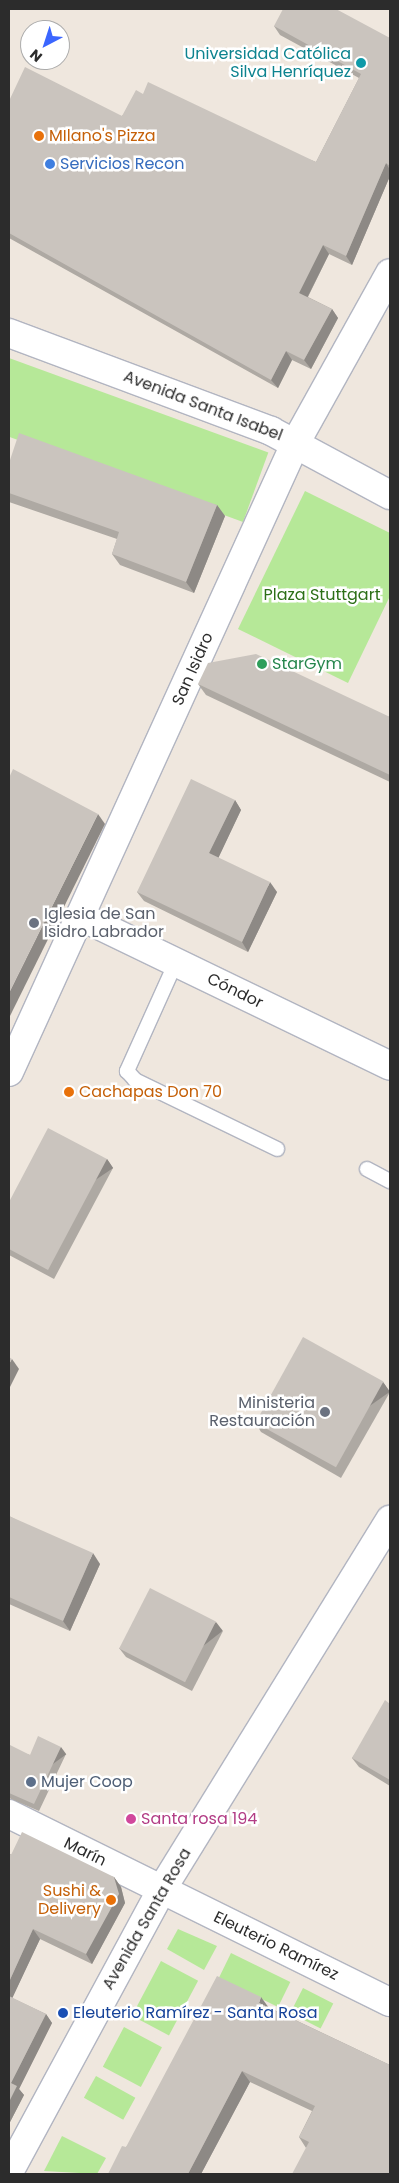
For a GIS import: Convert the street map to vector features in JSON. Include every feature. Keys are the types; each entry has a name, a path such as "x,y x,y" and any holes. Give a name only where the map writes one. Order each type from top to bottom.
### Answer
{"street":[{"name":"San Isidro","path":"9,1072 296,442 390,273"},
{"name":"Avenida Santa Isabel","path":"9,333 296,442 390,496"},
{"name":"Cóndor","path":"80,916 390,1066"},
{"name":"Avenida Santa Rosa","path":"9,2172 162,1889 390,1520"},
{"name":"Marín","path":"9,1814 162,1889"},
{"name":"Eleuterio Ramírez","path":"162,1889 390,2002"}],"lane":[{"path":"176,962 127,1071 135,1080 277,1149"},
{"path":"367,1169 390,1181"}],"green space":[{"path":"9,358 268,452 243,522 9,437"},
{"name":"Plaza Stuttgart","path":"305,491 390,533 390,596 348,683 238,629"},
{"path":"178,1929 217,1946 204,1970 167,1949"},
{"path":"231,1953 290,1982 278,2007 219,1978"},
{"path":"161,1961 198,1981 169,2035 132,2016"},
{"path":"303,1988 333,2003 321,2028 290,2013"},
{"path":"124,2027 162,2047 141,2087 103,2067"},
{"path":"96,2076 135,2098 123,2120 84,2098"},
{"path":"62,2136 106,2158 97,2174 44,2171"}],"building":[{"path":"283,9 336,9 390,38 390,166 386,163 346,256 323,245 299,293 332,309 304,360 286,351 271,380 9,233 9,101 24,70 31,70 122,116 136,90 143,94 148,82 316,162 361,74 274,26"},
{"path":"19,433 217,505 186,582 112,554 119,532 9,493 9,463"},
{"path":"256,654 390,717 390,775 198,684 208,663"},
{"name":"Iglesia de San Isidro Labrador","path":"13,769 98,814 9,993 9,778"},
{"path":"191,779 235,800 209,853 270,882 242,942 137,892"},
{"path":"48,1128 107,1159 48,1270 9,1249 9,1202"},
{"name":"Ministeria Restauración","path":"303,1337 383,1382 336,1467 255,1423"},
{"path":"9,1516 93,1553 63,1621 9,1597"},
{"path":"150,1588 216,1622 185,1682 119,1649"},
{"path":"385,1700 390,1704 390,1780 352,1758"},
{"name":"Mujer Coop","path":"38,1736 61,1747 34,1804 9,1793 9,1748 10,1745 30,1755"},
{"path":"22,1832 114,1877 119,1894 86,1954 33,1929 9,1982 9,1854 11,1855"},
{"path":"217,1976 261,1997 259,2003 390,2065 390,2174 292,2174 309,2142 299,2137 315,2106 242,2071 188,2174 108,2174 122,2146 126,2147"},
{"path":"9,1996 46,2014 11,2083 17,2086 9,2102"}],"place":[{"name":"Universidad Católica Silva Henríquez","path":"361,63"},
{"name":"MIlano's Pizza","path":"39,136"},
{"name":"Servicios Recon","path":"50,164"},
{"name":"StarGym","path":"262,664"},
{"name":"Iglesia de San Isidro Labrador","path":"34,923"},
{"name":"Cachapas Don 70","path":"69,1092"},
{"name":"Ministeria Restauración","path":"325,1412"},
{"name":"Mujer Coop","path":"31,1782"},
{"name":"Santa rosa 194","path":"131,1819"},
{"name":"Sushi & Delivery","path":"111,1900"},
{"name":"Eleuterio Ramírez - Santa Rosa","path":"63,2013"}]}
